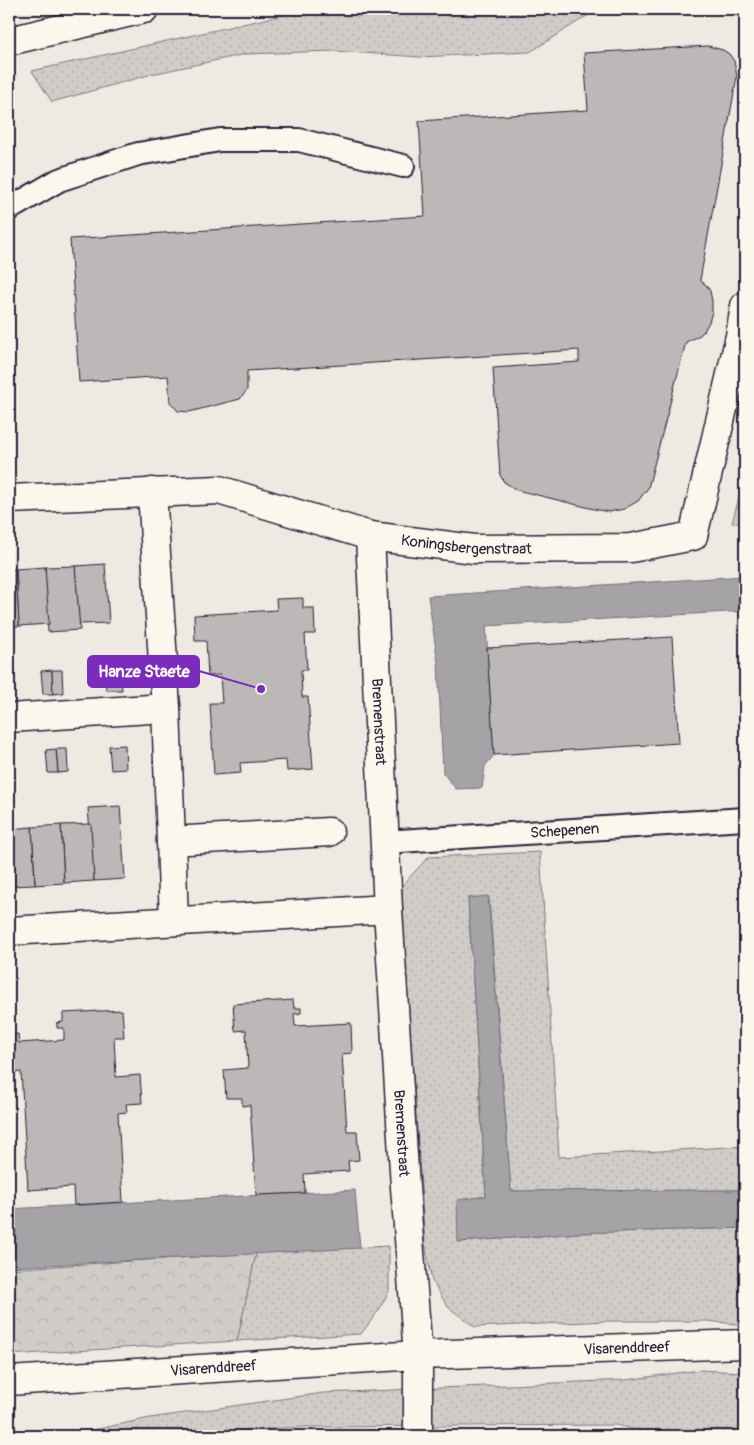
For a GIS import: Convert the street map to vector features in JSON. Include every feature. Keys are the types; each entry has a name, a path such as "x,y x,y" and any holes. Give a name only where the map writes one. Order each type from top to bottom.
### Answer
{"street":[{"path":"9,41 144,9"},
{"name":"Koningsbergenstraat","path":"9,499 219,490 370,536 474,549 631,548 693,536 740,336 745,306"},
{"path":"152,492 166,708 174,922"},
{"name":"Bremenstraat","path":"370,536 384,842 405,1188 418,1355"},
{"path":"9,718 166,708"},
{"path":"171,841 329,832"},
{"path":"9,931 388,909"},
{"name":"Visarenddreef","path":"9,1381 418,1355 745,1344"},
{"path":"418,1355 418,1436"}],"lane":[{"path":"9,209 59,180 138,154 220,140 299,140 403,166"},
{"name":"Schepenen","path":"384,842 745,819"}],"green space":[{"path":"310,9 593,9 590,14 530,52 419,57 335,51 246,54 152,74 52,102 32,71"},
{"path":"745,476 745,523 732,523"},
{"path":"540,852 559,1157 745,1146 745,1190 511,1191 489,897 468,898 486,1197 459,1242 579,1233 745,1228 745,1325 707,1321 609,1321 475,1327 448,1307 432,1281 425,1244 400,888 428,857"},
{"path":"389,1246 389,1291 379,1310 361,1334 237,1341 256,1253"},
{"path":"256,1253 237,1341 9,1355 9,1269"},
{"path":"699,1370 745,1372 745,1436 662,1436 616,1425 304,1427 144,1436 65,1436 150,1418 323,1393 626,1380"}],"shaded area":[{"path":"745,576 745,611 486,626 494,755 485,766 482,788 456,789 443,773 438,663 428,596"},
{"path":"488,896 511,1191 745,1190 745,1228 579,1233 458,1242 457,1200 486,1196 468,898"},
{"path":"355,1190 360,1248 9,1267 9,1209"}],"building":[{"path":"708,46 723,50 729,54 734,61 737,76 700,280 710,291 712,312 704,331 686,342 648,488 638,501 624,509 609,512 517,490 504,482 500,475 493,368 579,362 579,350 247,371 247,390 240,399 189,412 178,411 170,402 168,376 79,382 70,239 425,216 419,121 588,110 584,53"},
{"path":"105,564 109,623 79,624 75,566"},
{"path":"75,566 80,630 48,632 45,567"},
{"path":"45,567 49,624 19,626 16,569"},
{"path":"9,569 16,569 19,626 9,627"},
{"path":"303,598 303,608 314,608 315,634 305,634 307,670 301,670 302,697 308,697 313,769 287,771 286,760 240,763 241,773 214,775 210,703 222,703 220,675 208,676 206,641 195,641 194,615 277,610 276,599"},
{"path":"672,637 679,743 494,755 487,648"},
{"path":"120,666 122,690 106,690 104,667"},
{"path":"52,670 53,694 43,694 41,671"},
{"path":"52,670 62,670 63,693 53,694"},
{"path":"125,745 126,769 111,770 109,746"},
{"path":"56,749 67,749 68,772 58,773"},
{"path":"56,749 58,773 48,773 46,750"},
{"path":"120,806 125,879 94,881 88,808"},
{"path":"91,824 94,881 64,883 61,825"},
{"path":"61,825 64,883 35,885 32,827"},
{"path":"32,827 35,885 9,886 9,829"},
{"path":"293,1000 294,1008 301,1008 301,1013 294,1014 295,1026 351,1023 352,1053 342,1054 347,1131 357,1131 359,1160 348,1161 349,1171 304,1174 305,1193 256,1195 250,1105 242,1106 242,1098 226,1098 224,1070 248,1068 246,1030 235,1031 233,1004"},
{"path":"122,1010 124,1037 114,1037 116,1077 140,1075 142,1103 126,1104 127,1112 118,1113 123,1202 74,1205 73,1187 28,1190 21,1072 10,1073 9,1035 18,1034 19,1043 64,1040 64,1028 57,1028 56,1023 63,1022 63,1013"}],"place":[{"name":"Hanze Staete","path":"261,689"}]}
